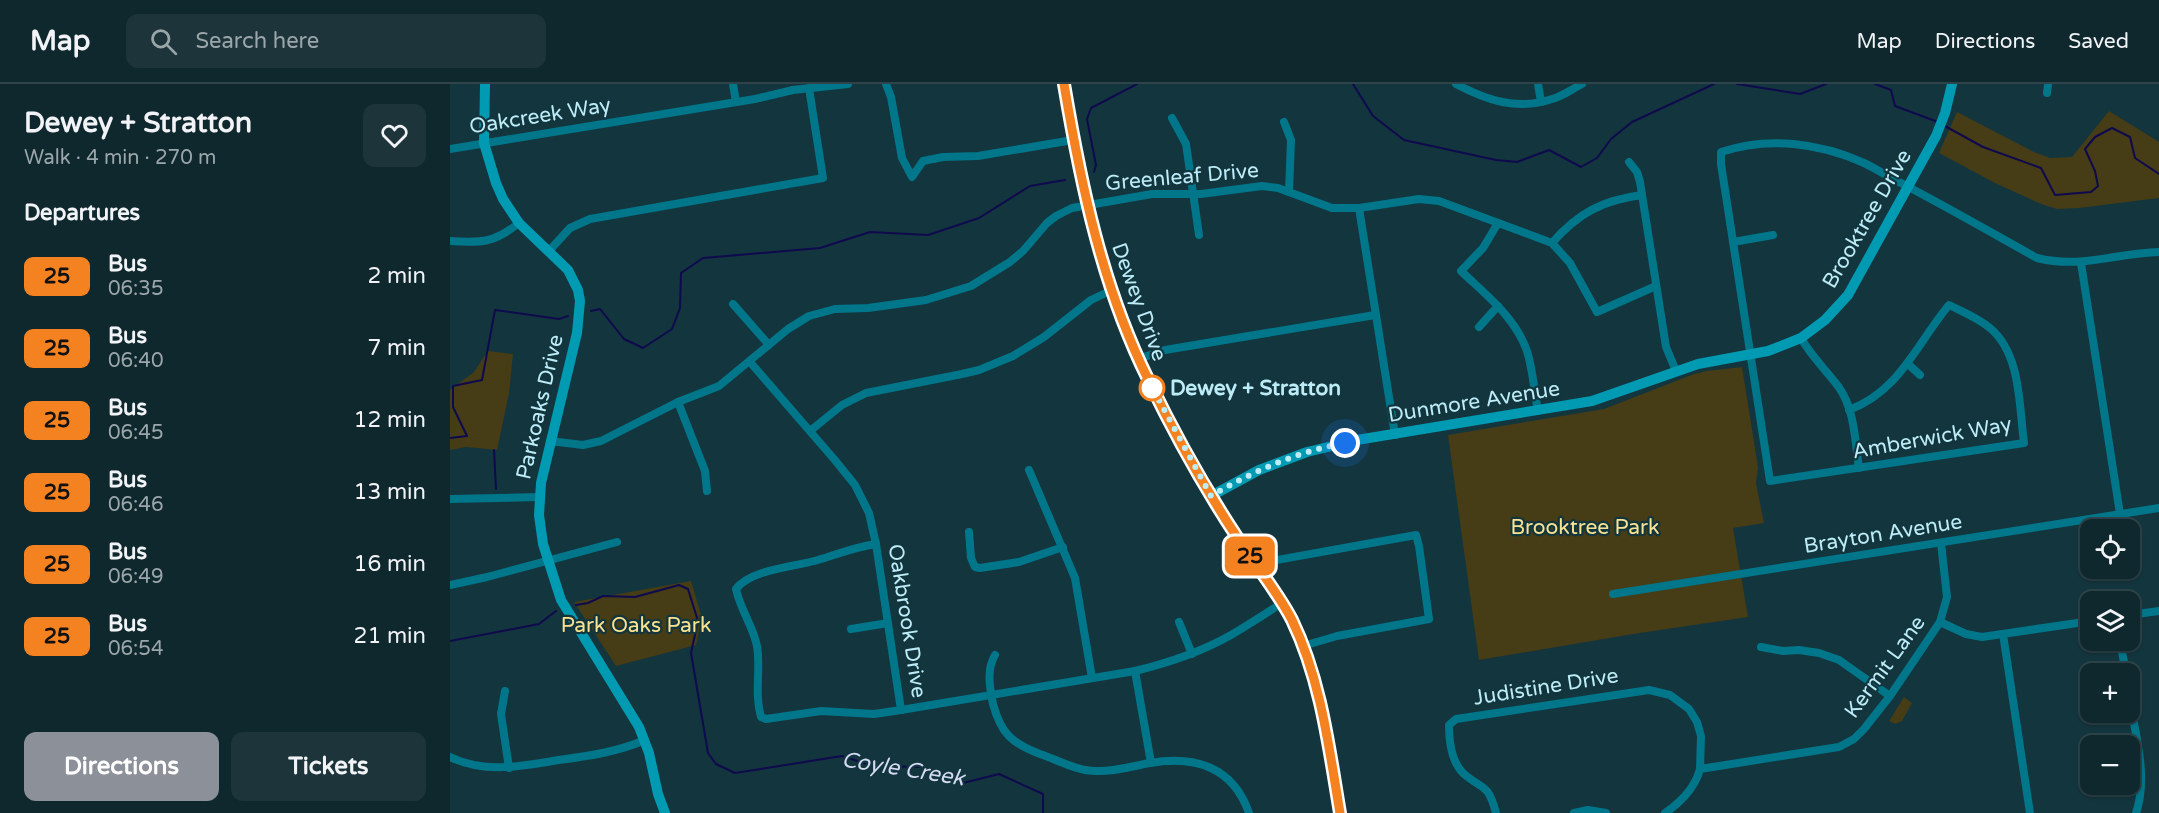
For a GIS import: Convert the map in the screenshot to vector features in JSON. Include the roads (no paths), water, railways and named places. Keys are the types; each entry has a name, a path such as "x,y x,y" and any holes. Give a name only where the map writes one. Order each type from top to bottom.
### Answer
{"street":[{"name":"Parkoaks Drive","path":"484,84 484,143 487,158 503,199 519,223 568,270 578,290 580,310 575,343 541,483 539,515 543,544 555,586 566,609 629,708 645,740 665,813"},
{"path":"733,84 736,102"},
{"name":"Oakcreek Way","path":"450,149 809,88 848,84"},
{"path":"886,84 893,103 902,158 912,177 923,161 943,157 978,156 1073,140"},
{"name":"Dewey Drive","path":"1064,84 1073,140 1102,262 1138,359 1180,442 1211,496 1282,603 1303,646 1323,716 1340,813"},
{"path":"1456,84 1476,94 1501,102 1527,104 1553,99 1582,84"},
{"path":"1538,84 1541,102"},
{"name":"Brooktree Drive","path":"1676,370 1768,351 1801,338 1818,327 1848,295 1909,187 1936,136 1945,113 1952,84"},
{"path":"549,251 570,228 590,219 823,178 809,88"},
{"path":"1172,118 1186,144 1199,235"},
{"path":"1284,122 1291,140 1289,192"},
{"path":"1749,356 1721,164 1721,152 1740,146 1779,144 1811,147 1857,160 2037,258 2053,262 2081,263 2159,252"},
{"path":"1629,162 1639,177 1666,347 1676,370"},
{"name":"Greenleaf Drive","path":"550,441 574,445 592,443 614,435 678,402 719,386 797,322 823,312 926,300 971,286 1010,262 1056,216 1072,208 1152,194 1194,194 1262,186 1289,192 1322,206 1359,208 1431,199 1448,203 1552,243 1570,263 1597,312 1656,286"},
{"path":"1552,243 1566,226 1594,208 1615,200 1642,195"},
{"path":"1359,208 1395,435"},
{"path":"450,241 488,242 519,223"},
{"path":"1497,223 1483,248 1461,271 1511,321 1527,351 1538,411"},
{"path":"1733,242 1773,235"},
{"path":"2081,263 2120,514"},
{"path":"810,431 842,405 866,393 962,374 1013,356 1044,338 1091,300 1112,290"},
{"path":"732,304 769,345"},
{"name":"Amberwick Way","path":"1749,356 1770,481 2024,443 2015,378 2009,353 1996,334 1983,323 1949,305 1908,364 1875,398 1849,410"},
{"path":"1479,327 1498,306"},
{"path":"1138,359 1165,350 1375,315"},
{"path":"1801,338 1839,387 1849,410 1859,468"},
{"name":"Oakbrook Drive","path":"750,362 855,485 869,513 876,544 901,710 1135,671 1192,654 1230,636 1282,603"},
{"path":"1908,364 1920,375"},
{"name":"Dunmore Avenue","path":"1211,496 1258,470 1307,452 1340,444 1603,399 1676,370"},
{"path":"678,402 705,471 707,491"},
{"path":"1029,470 1063,547 1079,594 1092,678"},
{"path":"450,499 540,497"},
{"name":"Brayton Avenue","path":"1613,594 2159,508"},
{"path":"969,532 971,558 975,567 980,568 1019,562 1063,547"},
{"path":"1255,564 1416,535 1429,619 1337,636 1303,646"},
{"path":"450,585 617,542"},
{"name":"Kermit Lane","path":"1700,769 1839,747 1854,739 1890,696 1940,622 1947,597 1941,543"},
{"path":"876,544 844,550 816,561 770,571 740,584 736,589 757,646 757,696 761,717 766,719 827,711 874,714 901,710"},
{"path":"2140,614 2159,611"},
{"path":"1179,622 1192,654"},
{"path":"1940,622 1966,634 1982,637 2080,623"},
{"path":"851,629 888,623"},
{"path":"2003,634 2030,813"},
{"path":"1761,647 1783,651 1819,652 1839,660 1890,696"},
{"path":"995,655 989,670 997,716 1006,734 1020,746 1087,771 1109,771 1175,759 1212,767 1235,787 1249,813"},
{"path":"1135,671 1151,763"},
{"name":"Judistine Drive","path":"1496,813 1492,798 1485,788 1464,774 1456,764 1449,734 1449,725 1456,719 1649,690 1670,694 1689,710 1697,722 1701,736 1700,769"},
{"path":"505,691 501,714 509,768"},
{"path":"2133,723 2140,768 2141,799 2136,813"},
{"path":"450,757 475,766 509,768 609,753 645,740"},
{"path":"1665,813 1685,796 1700,769"},
{"path":"1574,813 1588,810 1606,813"}],"waterway":[{"path":"1094,172 1096,165 1087,119 1091,108 1137,84"},
{"path":"1353,84 1373,116 1404,140 1496,160 1517,162 1549,150 1581,167 1597,158 1611,139 1632,122 1714,84"},
{"path":"1737,84 1800,94 1826,84"},
{"path":"1875,84 1891,90 1895,106 1938,122"},
{"path":"1943,125 1983,147 2041,168 2055,195 2091,192 2098,186 2095,171 2085,149 2095,137 2112,128 2130,137 2135,158 2159,174"},
{"path":"591,311 600,309 624,339 643,348 672,329 680,308 681,273 703,258 820,248 870,232 928,235 979,218 1030,186 1065,180"},
{"path":"450,438 467,436 453,407 453,386 482,380 495,310 559,319 568,316"},
{"path":"494,450 496,489"},
{"name":"Coyle Creek","path":"576,605 588,603 603,596 635,597 679,585 688,589 698,621 691,653 708,753 716,764 735,773 842,756 873,766 923,767 963,783 999,774 1043,794 1043,813"},
{"name":"Coyle Creek","path":"450,641 539,624 556,611"}],"place":[{"name":"Dewey + Stratton","path":"1152,388"}],"park label":[{"name":"Brooktree Park","path":"1585,527"},
{"name":"Park Oaks Park","path":"636,625"}]}
